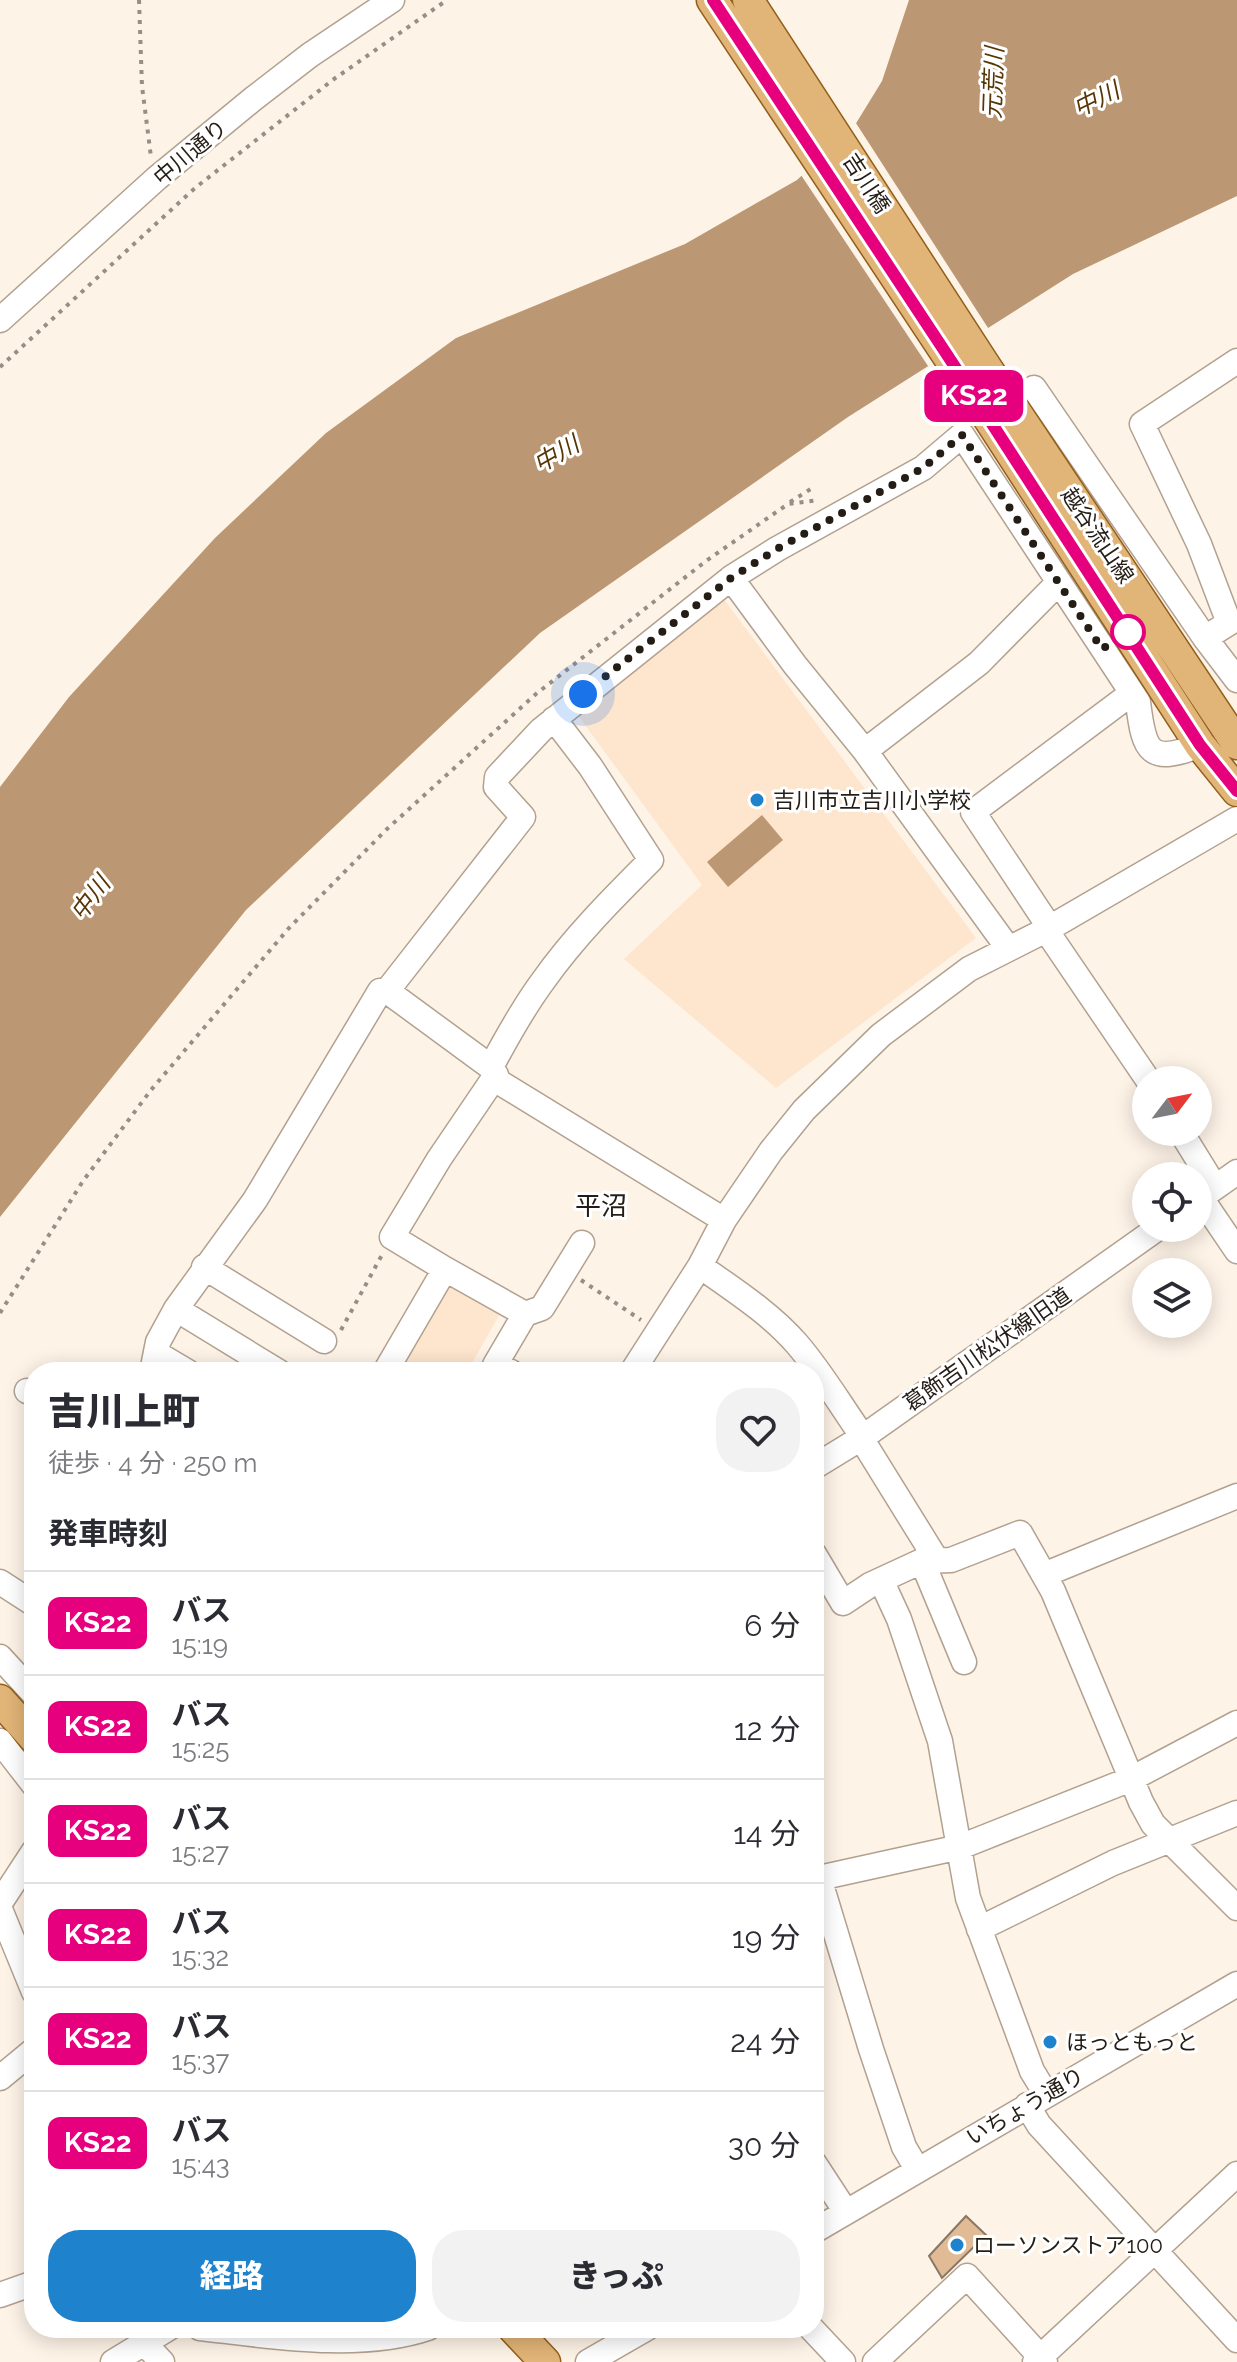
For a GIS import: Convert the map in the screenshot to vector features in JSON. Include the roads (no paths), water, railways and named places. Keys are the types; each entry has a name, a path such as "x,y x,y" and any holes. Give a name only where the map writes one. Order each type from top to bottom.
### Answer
{"main road":[{"name":"越谷流山線","path":"712,0 1237,744"},
{"name":"吉川橋","path":"748,0 976,374"},
{"name":"越谷流山線","path":"976,374 1200,745 1237,791"},
{"path":"14,1701 24,1720"},
{"path":"522,2338 545,2362"}],"street":[{"name":"中川通り","path":"0,320 157,178 310,55 392,0"},
{"path":"0,293 31,291"},
{"path":"1205,638 1233,621 1142,424 1237,361"},
{"path":"1034,388 1237,680"},
{"path":"387,991 523,817 496,787 497,777 554,719 731,578 923,468 962,435 1138,702 1147,744 1157,753 1168,756 1200,745"},
{"path":"731,578 795,665 865,751 1008,948"},
{"path":"865,751 979,663 1059,582"},
{"path":"1132,693 973,812 1139,1066"},
{"path":"525,1314 392,1237 493,1071 523,1010 545,978 651,860 590,766 554,719"},
{"path":"639,1362 700,1266 724,1220 771,1151 804,1110 843,1070 910,1012 969,969 1048,929 1237,819"},
{"path":"154,1362 158,1342 176,1309 255,1200 380,991 387,991 493,1071 499,1082 724,1220"},
{"path":"1212,1190 1237,1172"},
{"path":"1212,1207 1237,1251"},
{"name":"葛飾吉川松伏線旧道","path":"824,1461 1138,1242"},
{"path":"497,1362 525,1314 542,1308 582,1243"},
{"path":"700,1266 760,1309 799,1346 810,1362"},
{"path":"204,1267 330,1345"},
{"path":"391,1362 445,1269"},
{"path":"176,1309 263,1362"},
{"path":"824,1382 862,1437 929,1560 964,1662"},
{"path":"1046,1574 1237,1496"},
{"path":"824,1571 843,1603 881,1580 929,1560 951,1560 1020,1533 1046,1574 1131,1779 1153,1824 1237,1908"},
{"path":"881,1580 899,1619 940,1741 968,1898 1032,2071 1039,2125 1237,2340"},
{"path":"0,1582 24,1598"},
{"path":"0,1657 14,1701"},
{"path":"824,1877 960,1847 1131,1779 1237,1723"},
{"path":"0,1741 24,1772"},
{"path":"979,1929 1113,1863 1237,1813"},
{"path":"24,1867 0,1906 24,1967"},
{"path":"824,1895 875,2063 904,2147 917,2169"},
{"name":"いちょう通り","path":"824,2225 1237,1984"},
{"path":"0,2078 24,2058"},
{"path":"875,2362 967,2276 1040,2360 1237,2174"},
{"path":"824,2178 846,2212"},
{"path":"0,2295 24,2287"},
{"path":"113,2362 152,2338"},
{"path":"588,2362 630,2338"},
{"path":"820,2338 843,2362"},
{"path":"144,2343 162,2362"}],"water":[{"path":"909,0 1237,0 1237,196 1073,274 848,417 540,633 246,910 0,1217 0,787 69,697 215,538 326,433 456,338 685,244 797,180 855,125 882,81"},
{"path":"762,815 783,840 728,887 707,862"}],"place":[{"name":"吉川市立吉川小学校","path":"757,800"},
{"name":"ほっともっと","path":"1050,2042"},
{"name":"ローソンストア100","path":"957,2245"}],"district":[{"name":"平沼","path":"601,1206"}],"water label":[{"name":"元荒川","path":"993,83"},
{"name":"中川","path":"1096,99"},
{"name":"中川","path":"556,454"},
{"name":"中川","path":"90,898"}]}
